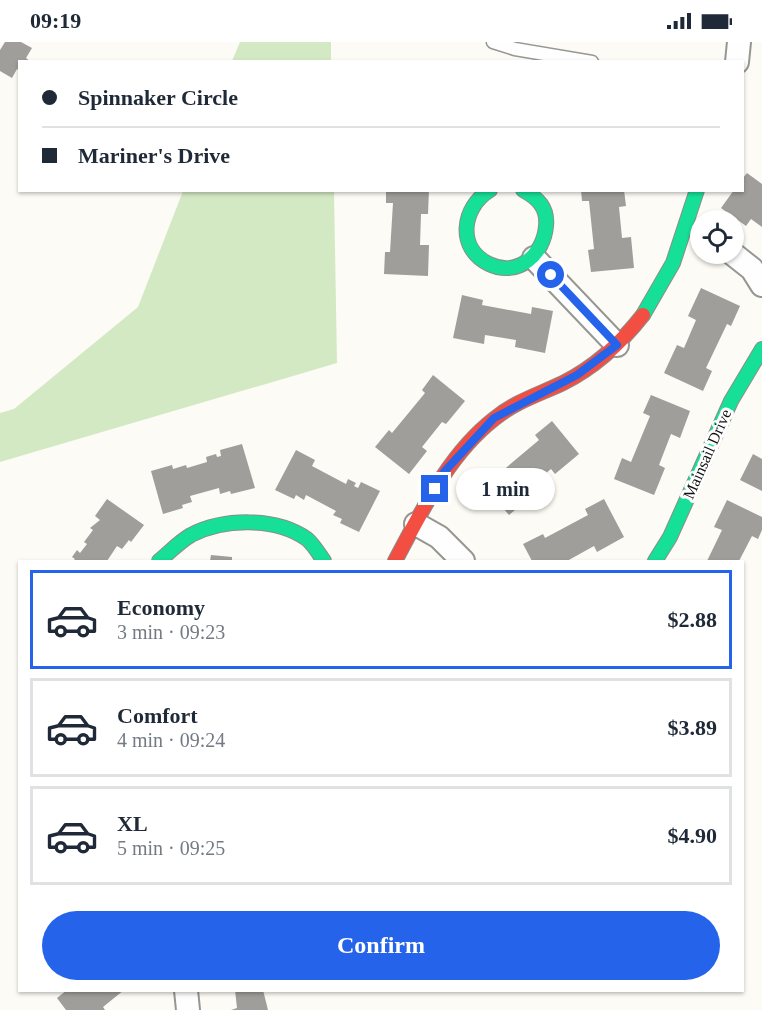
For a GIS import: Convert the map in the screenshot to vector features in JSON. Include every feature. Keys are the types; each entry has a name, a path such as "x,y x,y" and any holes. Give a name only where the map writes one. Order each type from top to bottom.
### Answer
{"street":[{"path":"737,60 739,42"},
{"path":"485,192 469,209 465,226 468,244 482,261 502,268 524,265 534,258 545,242 548,222 542,206 528,192"},
{"path":"695,210 697,192"},
{"path":"396,560 444,472 494,418 577,375 617,345 647,311 690,237"},
{"path":"534,258 617,345"},
{"path":"744,263 752,269 762,285"},
{"name":"Mainsail Drive","path":"656,560 670,537 731,401 762,349"},
{"path":"160,560 182,541 206,530 258,524 286,529 306,539 323,560"},
{"path":"416,524 439,537 462,560"},
{"path":"186,992 188,1010"}],"lane":[{"path":"493,42 515,49 580,60"}],"green space":[{"path":"240,42 331,42 331,60 232,60"},
{"path":"183,192 334,192 337,363 0,462 0,413 14,409 138,307"}],"building":[{"path":"5,42 21,42 32,48 26,58 28,60 18,60 18,70 12,78 0,71 0,50"},
{"path":"747,173 762,184 762,227 751,219 746,226 744,225 744,210 721,208 733,192 744,192 744,177"},
{"path":"386,192 429,192 428,214 421,214 420,245 429,245 428,276 384,274 385,252 390,252 393,203 386,203"},
{"path":"581,192 624,192 626,206 619,207 622,238 631,237 634,268 591,272 588,250 594,249 589,201 582,201"},
{"path":"701,288 740,306 731,326 727,324 706,368 712,371 703,391 664,373 677,345 684,348 696,320 688,316"},
{"path":"462,295 483,300 482,305 531,314 532,307 553,311 545,353 515,347 516,340 485,335 484,344 453,338"},
{"path":"433,375 465,401 446,424 442,422 422,447 427,451 409,474 375,447 389,430 392,433 425,393 422,390"},
{"path":"651,395 690,411 680,438 671,434 659,465 665,468 654,495 614,479 622,458 631,462 650,416 643,413"},
{"path":"552,421 579,454 555,474 551,469 527,489 532,496 509,515 481,482 498,468 501,472 539,440 535,435"},
{"path":"242,444 255,488 231,494 230,491 220,494 219,488 190,496 192,502 182,505 183,508 163,514 151,471 172,465 173,469 186,465 187,468 207,462 206,457 216,454 217,457 221,456 220,450"},
{"path":"296,450 315,460 312,466 346,484 348,479 356,483 354,486 358,488 361,482 380,491 359,532 340,523 342,519 333,515 336,511 306,495 304,500 296,495 294,499 275,490"},
{"path":"753,454 762,459 762,491 740,480"},
{"path":"107,499 144,525 131,542 129,540 122,549 117,546 108,560 74,560 72,557 77,550 80,553 87,544 84,542 93,530 90,528 100,520 95,516"},
{"path":"604,499 624,537 597,552 594,546 569,560 531,560 523,544 543,534 545,538 588,515 585,509"},
{"path":"727,500 762,517 762,530 758,539 752,536 740,560 707,560 722,530 714,527"},
{"path":"211,555 232,557 232,560 210,560"},
{"path":"64,992 122,992 103,1007 105,1010 66,1010 57,998"},
{"path":"235,992 264,992 268,1010 231,1010 237,1008"}],"traffic: fast":[{"path":"487,192 473,206 467,227 467,238 478,257 500,268 519,266 528,261 535,254 544,236 546,226 544,209 526,192"},
{"path":"643,315 673,263 696,192"},
{"path":"656,560 670,537 731,401 762,349"},
{"path":"160,560 191,535 204,529 250,522 294,532 310,541 323,560"}],"traffic: jam":[{"path":"396,560 437,485 463,449 478,433 510,408 586,370 616,345 643,315"}],"route":[{"path":"435,489 444,472 494,418 577,375 617,345 551,275"}]}
